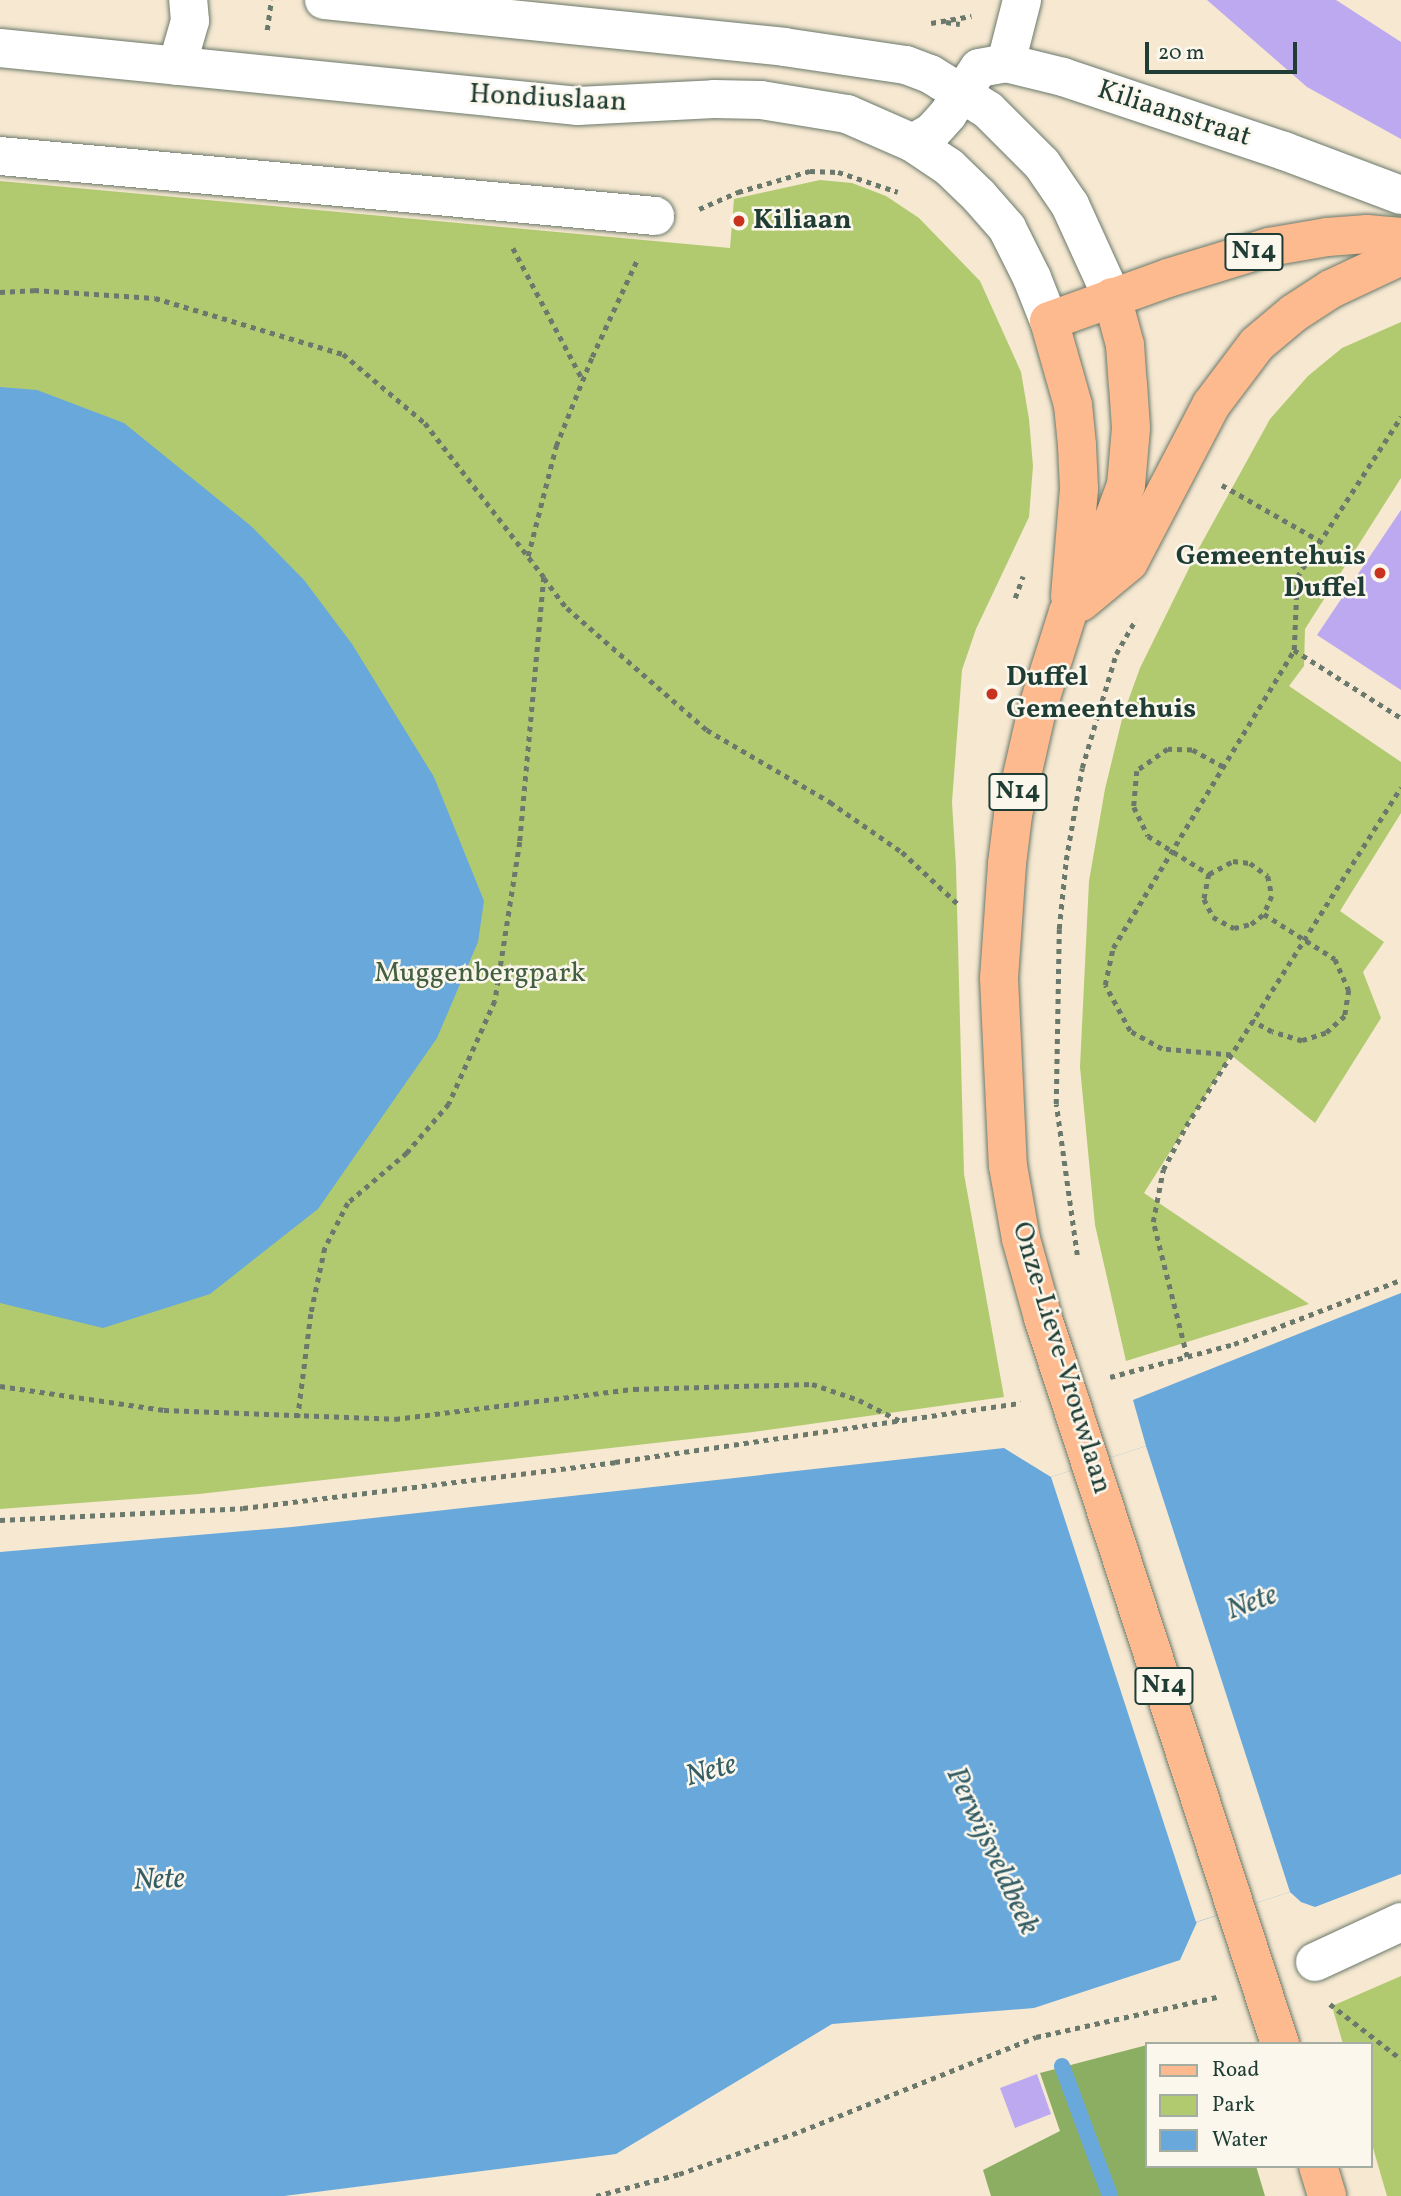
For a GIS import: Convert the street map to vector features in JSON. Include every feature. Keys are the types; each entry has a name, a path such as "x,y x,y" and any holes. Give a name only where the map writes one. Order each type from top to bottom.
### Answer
{"main road":[{"name":"N14","path":"1068,612 1079,488 1077,445 1073,405 1049,321 1112,297 1269,247 1354,235 1401,237"},
{"name":"N14","path":"1068,612 1129,562 1210,405 1257,344 1294,313 1322,295 1401,256"},
{"name":"N14","path":"1068,612 1102,550 1126,485 1131,428 1128,384 1125,345 1112,297"},
{"name":"Onze-Lieve-Vrouwlaan","path":"1068,612 1037,710 1022,770 1007,864 1000,943 1002,1090 1008,1166 1021,1239 1279,2042"},
{"path":"1319,2168 1327,2196"}],"street":[{"path":"177,66 190,21 187,0"},
{"path":"324,0 876,59 906,65 961,92 988,110 1042,164 1070,205 1112,297"},
{"path":"912,143 932,132 948,114 979,68 1006,63 1022,0"},
{"name":"Hondiuslaan","path":"0,48 578,106 714,99 761,100 847,114 912,143 949,167 1007,228 1032,278 1049,321"},
{"name":"Kiliaanstraat","path":"1006,63 1026,65 1284,150 1401,195"},
{"path":"0,156 655,216"},
{"path":"1320,1979 1401,1922"}],"path":[{"path":"928,23 957,21 974,14"},
{"path":"528,557 556,446 655,216 688,213 738,192 810,171 838,172 865,179 905,196"},
{"path":"485,201 583,380"},
{"path":"0,292 34,290 155,298 343,354 425,423 567,607 707,730 830,802 902,852 1000,943"},
{"path":"1231,1055 1162,1049 1130,1031 1105,985 1112,948 1294,650 1297,577 1401,417"},
{"path":"1215,481 1320,541"},
{"path":"298,1417 311,1314 325,1248 348,1203 407,1153 449,1104 495,1001 520,842 544,578"},
{"name":"Onze-Lieve-Vrouwlaan","path":"1077,1257 1056,1104 1059,929 1066,860 1082,768 1116,654 1138,615"},
{"path":"1294,650 1401,718"},
{"path":"1209,874 1173,849 1148,836 1134,807 1137,771 1168,749 1192,750 1223,767"},
{"path":"1401,787 1186,1126 1163,1170 1153,1222 1187,1357 1234,1344 1401,1280"},
{"path":"1233,861 1250,863 1268,876 1272,896 1264,914 1251,924 1234,928 1213,918 1204,899 1209,874 1233,861"},
{"path":"1252,1021 1272,1032 1303,1041 1325,1033 1345,1016 1349,990 1335,959 1264,914"},
{"name":"Onze-Lieve-Vrouwlaan","path":"1104,1366 1107,1378 1187,1357"},
{"path":"0,1386 164,1410 395,1419 634,1389 812,1384 859,1400 903,1422"},
{"path":"0,1520 243,1508 615,1462 903,1422 1024,1402 1068,1390"},
{"path":"1320,1979 1401,2059"},
{"path":"596,2196 679,2174 801,2130 1036,2037 1262,1985"}],"green space":[{"name":"Muggenbergpark","path":"820,180 852,183 886,196 919,218 980,281 1021,372 1029,419 1033,466 1029,517 976,629 962,670 952,802 964,1174 1004,1397 753,1432 199,1494 0,1509 0,181 730,248 734,199"},
{"path":"1401,322 1401,478 1305,629 1304,666 1289,686 1401,762 1401,813 1340,911 1384,942 1363,972 1381,1018 1315,1123 1231,1055 1144,1193 1309,1304 1126,1361 1095,1225 1080,1067 1089,881 1105,789 1123,715 1140,668 1199,548 1270,419 1308,376 1342,348"},
{"path":"1401,1976 1401,2196 1387,2196 1373,2148 1373,2042 1342,2042 1332,2006"},
{"path":"1146,2045 1146,2168 1257,2168 1265,2196 991,2196 983,2170 1060,2131 1040,2073"}],"water":[{"path":"0,387 37,390 124,423 251,526 304,580 352,644 434,777 484,901 478,942 437,1038 318,1209 210,1294 103,1328 0,1303"},
{"name":"Nete","path":"1401,1293 1401,1874 1315,1907 1301,1902 1290,1892 1197,1922 1180,1960 1034,2008 832,2024 616,2154 284,2196 0,2196 0,1552 292,1527 1004,1448 1051,1477 1146,1446 1133,1400"}],"pier":[{"path":"1146,1446 1290,1892 1196,1922 1051,1477"}],"building":[{"path":"1207,0 1336,0 1401,42 1401,139 1307,87"},
{"name":"Gemeentehuis Duffel","path":"1401,510 1401,690 1317,635"},
{"path":"1037,2074 1051,2114 1015,2128 1000,2088"}],"waterway":[{"name":"Perwijsveldbeek","path":"1062,2066 1110,2196"}],"place":[{"name":"Kiliaan","path":"739,221"},
{"name":"Gemeentehuis Duffel","path":"1380,573"},
{"name":"Duffel Gemeentehuis","path":"992,694"}]}
